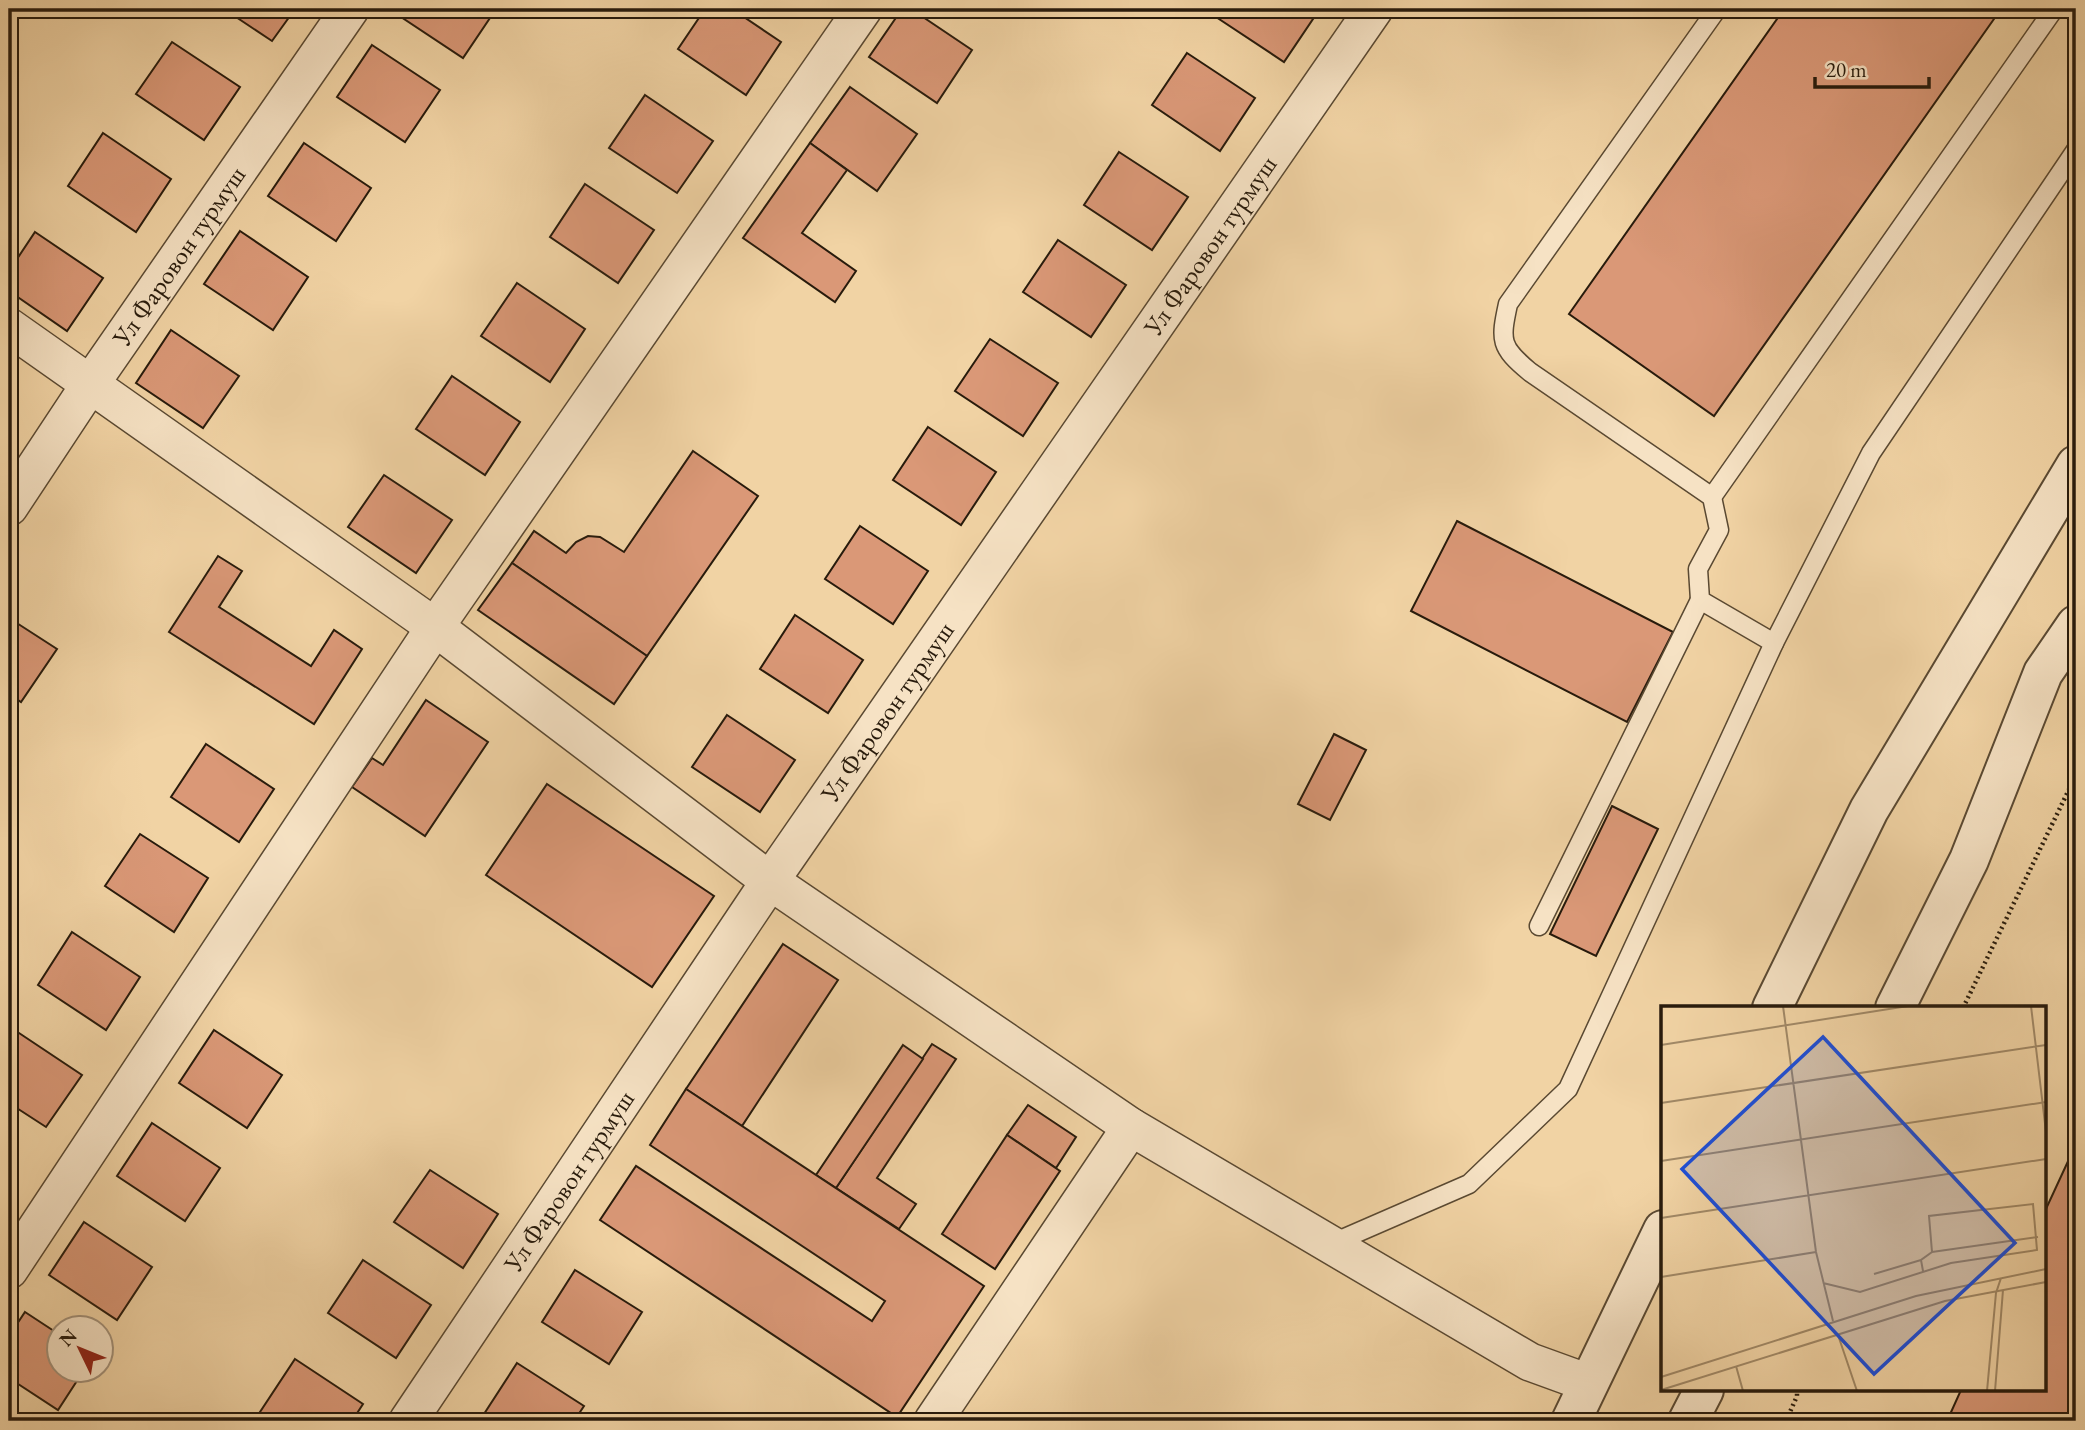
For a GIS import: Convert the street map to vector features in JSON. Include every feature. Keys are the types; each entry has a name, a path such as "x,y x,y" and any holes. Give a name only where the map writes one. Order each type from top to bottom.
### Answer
{"street":[{"name":"Ул Фаровон турмуш","path":"9,507 91,383 350,9"},
{"path":"9,1270 435,627 863,9"},
{"name":"Ул Фаровон турмуш","path":"408,1421 770,881 1374,9"},
{"path":"9,327 435,627 770,881 1131,1127 1530,1362 1588,1383"},
{"path":"1773,1006 1869,810 2076,465"},
{"path":"1896,1006 1969,860 2043,673 2076,625"},
{"path":"933,1421 1131,1127"},
{"path":"1571,1421 1661,1234"},
{"path":"1688,1421 1703,1392"}],"lane":[{"path":"1539,926 1700,600 1698,569 1719,530 1712,497 1530,372 1510,355 1502,333 1508,304 1717,9"},
{"path":"1712,497 2054,9"},
{"path":"1331,1244 1469,1184 1568,1088 1774,643 1871,453 2076,150"},
{"path":"1700,600 1774,643"}],"path":[{"path":"1964,1006 2076,775"},
{"path":"1786,1421 1796,1392"}],"building":[{"path":"224,9 295,9 272,41"},
{"path":"398,9 496,9 463,58 395,13"},
{"path":"705,9 732,9 781,42 746,95 678,49"},
{"path":"902,9 911,9 972,50 937,103 869,57"},
{"path":"1221,9 1319,10 1284,62 1216,17"},
{"path":"1784,9 2001,9 1714,416 1569,314"},
{"path":"172,42 240,87 204,140 136,94"},
{"path":"372,45 440,90 405,142 337,97"},
{"path":"1187,53 1255,98 1220,151 1152,105"},
{"path":"850,87 917,134 877,191 810,143"},
{"path":"645,95 713,141 677,193 609,148"},
{"path":"103,133 171,179 136,232 68,186"},
{"path":"304,143 371,188 336,241 268,196"},
{"path":"810,143 847,170 802,233 856,271 835,302 743,238"},
{"path":"1119,152 1188,197 1152,250 1084,205"},
{"path":"585,184 654,230 618,283 550,237"},
{"path":"240,231 308,277 273,330 204,284"},
{"path":"35,232 103,278 67,331 9,291 9,271"},
{"path":"1058,240 1126,285 1091,337 1023,292"},
{"path":"517,283 585,329 550,382 481,336"},
{"path":"171,330 239,376 203,428 136,383"},
{"path":"990,339 1058,383 1023,436 955,391"},
{"path":"452,376 520,422 485,475 416,429"},
{"path":"928,427 996,472 961,525 893,480"},
{"path":"693,451 758,496 647,656 512,563 534,531 566,553 576,542 588,536 600,537 624,552"},
{"path":"384,475 452,520 416,573 348,527"},
{"path":"1457,521 1673,632 1627,722 1411,611"},
{"path":"860,526 928,571 893,624 825,579"},
{"path":"218,556 242,571 219,607 311,666 334,630 362,649 314,724 169,632"},
{"path":"512,563 647,656 614,704 478,610"},
{"path":"795,615 863,660 828,713 760,669"},
{"path":"9,618 57,649 21,702 9,694"},
{"path":"426,700 488,742 425,836 352,787 372,758 383,765"},
{"path":"727,715 795,760 760,812 692,767"},
{"path":"1334,734 1366,750 1330,820 1298,804"},
{"path":"206,744 274,789 239,842 171,797"},
{"path":"547,784 714,896 652,987 486,875"},
{"path":"1612,806 1658,829 1596,956 1550,934"},
{"path":"140,834 208,878 174,932 105,886"},
{"path":"72,932 140,977 106,1030 38,985"},
{"path":"783,944 838,980 742,1126 686,1089"},
{"path":"13,1029 82,1075 46,1127 9,1103 9,1036"},
{"path":"214,1030 282,1075 247,1128 179,1083"},
{"path":"932,1044 956,1059 877,1178 916,1204 899,1229 836,1188"},
{"path":"903,1045 923,1059 836,1188 816,1175"},
{"path":"686,1089 984,1286 897,1417 600,1220 636,1166 872,1321 885,1301 650,1145"},
{"path":"1028,1105 1076,1137 1056,1168 1007,1135"},
{"path":"152,1123 220,1168 185,1221 117,1176"},
{"path":"1007,1135 1060,1171 995,1269 942,1234"},
{"path":"2076,1144 2076,1421 1947,1421 1960,1392 2046,1392 2046,1209"},
{"path":"430,1170 498,1214 463,1268 394,1222"},
{"path":"84,1222 152,1267 117,1320 116,1314 108,1314 49,1275"},
{"path":"363,1260 431,1305 396,1358 328,1313"},
{"path":"575,1270 642,1312 609,1364 542,1322"},
{"path":"25,1312 46,1326 46,1384 75,1384 58,1410 9,1378 9,1336"},
{"path":"295,1359 363,1404 352,1421 274,1421 260,1412"},
{"path":"517,1363 584,1406 574,1421 494,1421 484,1414"}]}
